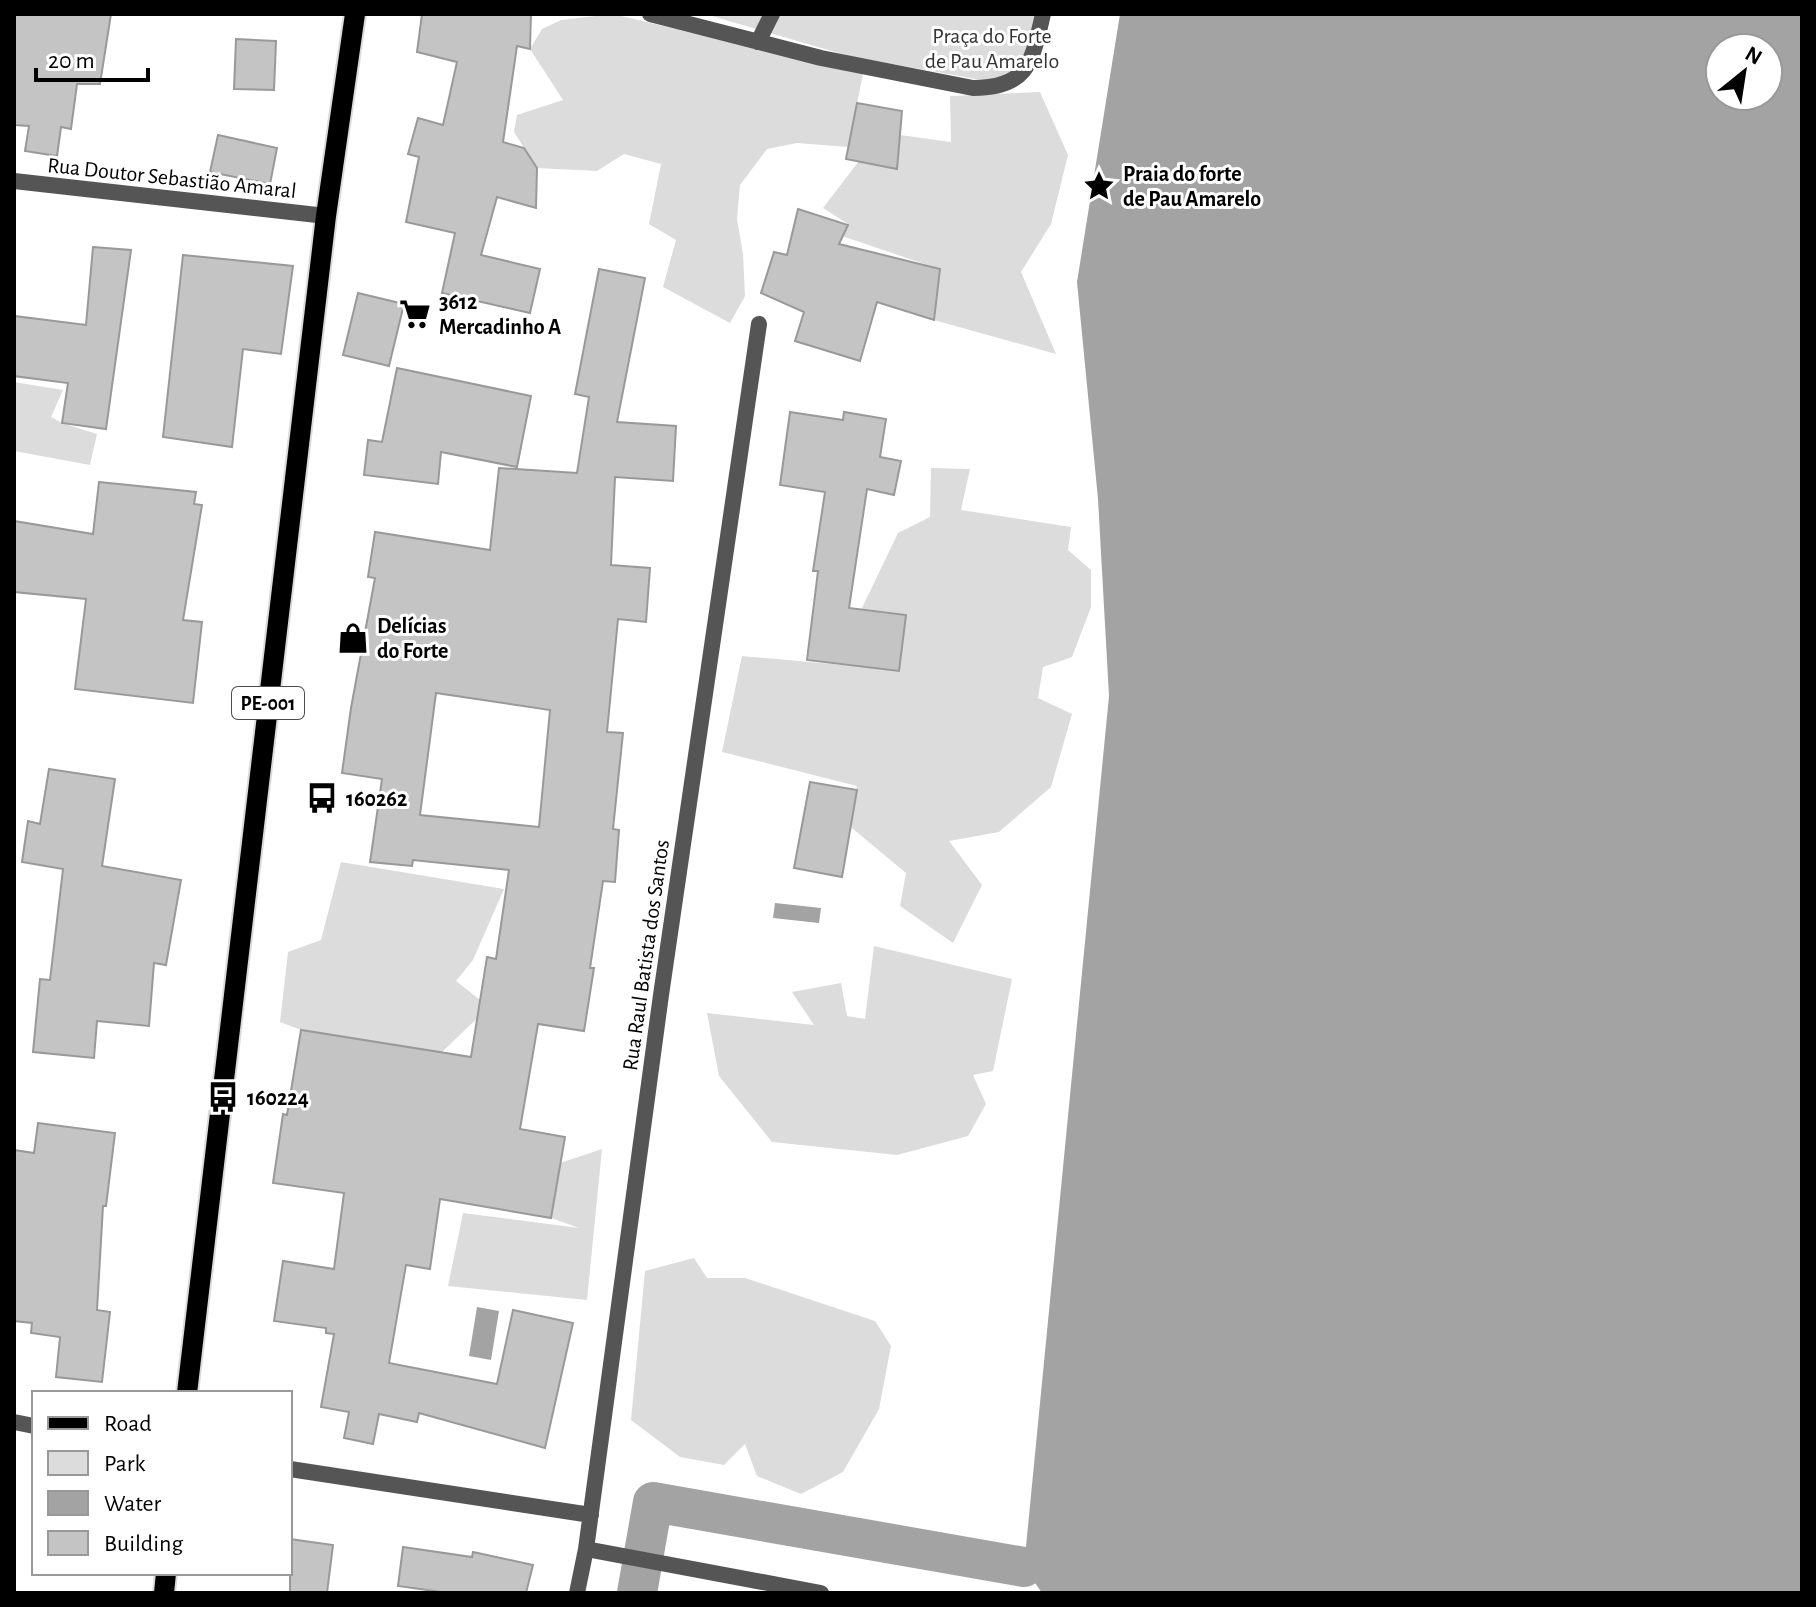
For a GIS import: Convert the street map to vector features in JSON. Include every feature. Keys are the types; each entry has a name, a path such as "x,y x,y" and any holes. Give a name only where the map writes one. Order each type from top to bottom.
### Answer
{"main road":[{"name":"PE-001","path":"187,1391 326,216 355,14"}],"street":[{"path":"650,14 821,58 973,88 994,88 1014,81 1025,72 1033,56 1043,14"},
{"path":"758,42 772,14"},
{"name":"Rua Doutor Sebastião Amaral","path":"14,181 326,216"},
{"name":"Rua Raul Batista dos Santos","path":"577,1593 591,1515 661,995 759,324"},
{"path":"292,1469 591,1515"},
{"path":"586,1549 821,1593"}],"green space":[{"path":"613,14 863,74 848,147 797,143 767,149 740,185 737,219 745,296 730,323 663,287 676,240 649,224 661,164 624,154 597,171 537,168 514,132 517,115 563,100 530,49 542,29 561,20"},
{"name":"Praça do Forte de Pau Amarelo","path":"705,14 1044,14 1032,67 1003,84 849,56"},
{"path":"1040,92 1068,155 1051,224 1021,272 1056,354 934,320 939,269 842,236 848,224 823,208 859,161 900,135 951,142 950,96"},
{"path":"14,382 63,390 51,417 97,434 90,465 14,451"},
{"path":"931,468 970,469 961,510 1071,527 1068,550 1091,570 1091,607 1072,657 1043,667 1038,698 1072,714 1051,787 999,832 949,841 982,885 953,943 900,906 906,873 846,823 857,786 722,752 742,656 899,670 906,615 861,610 898,533 930,517"},
{"path":"341,862 504,889 473,960 456,981 489,1007 442,1052 301,1030 280,1022 288,952 321,940"},
{"path":"874,946 1012,979 993,1071 973,1075 986,1104 968,1136 897,1155 772,1142 719,1076 707,1013 814,1025 792,992 841,983 847,1016 865,1019"},
{"path":"602,1149 587,1300 448,1286 463,1213 579,1228 551,1218 560,1163"},
{"path":"694,1258 707,1278 745,1278 875,1321 891,1346 879,1409 843,1472 801,1494 757,1476 745,1444 724,1465 680,1457 631,1420 645,1271"}],"water":[{"path":"1120,14 1802,14 1802,1593 1042,1593 1024,1567 1109,696 1098,499 1077,282"},
{"path":"775,903 821,908 819,923 773,918"},
{"path":"477,1307 499,1311 491,1360 469,1356"}],"building":[{"path":"14,14 111,14 100,84 77,84 71,129 61,127 57,156 25,151 29,126 14,125"},
{"path":"422,14 531,14 530,49 517,46 503,142 524,148 537,168 536,208 497,197 481,255 540,269 530,313 442,293 455,233 406,222 419,157 408,154 418,118 443,125 457,62 417,52"},
{"path":"236,39 276,41 274,90 234,89"},
{"path":"857,103 902,111 897,169 846,159"},
{"path":"218,135 277,148 270,184 210,172"},
{"path":"798,209 848,225 839,244 940,269 934,320 877,302 860,361 795,341 804,312 761,293 774,252 787,255"},
{"path":"93,247 131,250 106,429 62,423 68,383 14,376 14,316 86,325"},
{"path":"183,255 293,266 281,354 243,349 232,447 163,437"},
{"path":"599,269 645,278 617,422 676,426 673,481 615,477 611,565 650,568 646,622 618,619 607,732 623,733 613,829 619,830 615,882 603,881 584,1031 538,1024 520,1129 565,1137 551,1218 440,1199 430,1269 406,1265 389,1363 497,1384 513,1310 573,1323 545,1448 419,1413 417,1422 379,1414 373,1444 344,1438 349,1412 321,1407 334,1334 326,1333 326,1328 274,1321 283,1261 334,1269 344,1193 273,1183 283,1114 287,1115 301,1030 471,1057 487,957 496,959 509,870 413,860 412,866 370,862 382,779 342,773 375,578 368,577 375,532 490,550 499,468 577,473 589,397 575,394","holes":["436,693 550,710 539,827 420,815"]},
{"path":"358,293 404,304 389,366 343,355"},
{"path":"397,368 531,396 517,467 441,452 438,484 364,475 368,440 382,442"},
{"path":"790,412 843,420 844,412 886,419 880,457 901,461 894,495 867,489 849,608 906,615 899,671 807,660 818,571 813,571 825,492 780,485"},
{"path":"99,482 196,492 194,504 202,505 183,620 202,622 193,703 75,689 86,599 14,592 14,521 93,534"},
{"path":"49,769 115,779 102,866 181,880 166,965 154,963 149,1026 97,1021 94,1058 33,1052 40,979 50,980 63,869 22,862 28,821 40,824"},
{"path":"810,782 857,790 842,877 794,868"},
{"path":"38,1123 115,1133 106,1206 103,1206 97,1310 110,1312 102,1382 56,1377 60,1337 31,1333 32,1323 14,1321 14,1150 34,1153"},
{"path":"292,1539 333,1545 327,1593 290,1593"},
{"path":"403,1547 472,1557 473,1552 533,1565 526,1593 448,1593 398,1586"}],"waterway":[{"path":"637,1593 653,1502 1024,1567"}],"place":[{"name":"Praia do forte de Pau Amarelo","path":"1099,186"},
{"name":"3612 Mercadinho A","path":"415,314"},
{"name":"Delícias do Forte","path":"353,638"},
{"name":"160262","path":"322,798"},
{"name":"160224","path":"223,1097"}]}
